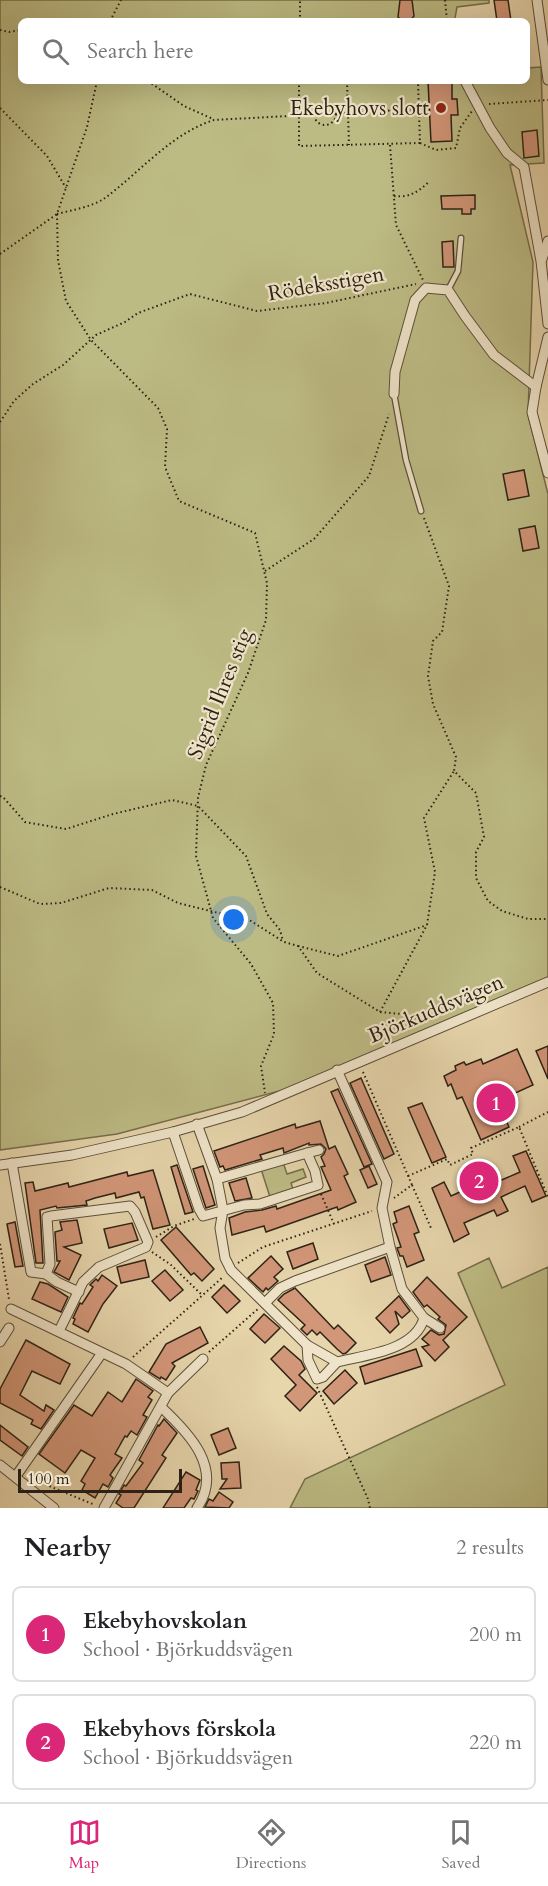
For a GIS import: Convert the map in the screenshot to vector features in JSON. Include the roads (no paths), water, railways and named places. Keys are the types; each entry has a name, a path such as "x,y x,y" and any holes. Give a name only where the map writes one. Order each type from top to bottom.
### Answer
{"street":[{"path":"537,0 548,80"},
{"path":"466,84 476,105 507,153 524,167 541,261 548,324"},
{"path":"541,261 548,241"},
{"path":"394,394 395,372 415,300 426,288 448,290 494,355 536,387"},
{"path":"548,338 532,412 548,473"},
{"name":"Björkuddsvägen","path":"0,1165 72,1155 173,1132 242,1112 442,1025 548,982"},
{"path":"338,1070 387,1182 382,1208 402,1289 424,1318 440,1328"},
{"path":"196,1124 217,1179 224,1210 220,1228 225,1258 231,1270 308,1345 337,1362"},
{"path":"173,1132 203,1216 244,1205 260,1204 318,1185 307,1153"},
{"path":"217,1179 319,1150"},
{"path":"12,1163 28,1266 31,1272 46,1274 79,1292"},
{"path":"46,1274 50,1264 47,1217 119,1206 130,1206 135,1212 147,1245 99,1267 83,1282 59,1331"},
{"path":"265,1303 280,1288 295,1281 390,1247"},
{"path":"11,1309 126,1364 168,1393"},
{"path":"308,1345 308,1360 317,1379 323,1377 337,1362 394,1348 413,1336 422,1327 424,1318"},
{"path":"0,1342 9,1328"},
{"path":"16,1476 102,1353"},
{"path":"102,1508 168,1393 203,1359"},
{"path":"161,1407 179,1423 196,1445 207,1474 204,1497 197,1508"},
{"path":"1,1467 16,1476 52,1507"}],"lane":[{"path":"448,290 458,271 460,238"},
{"path":"394,394 406,460 421,511"}],"place":[{"name":"Ekebyhovs slott","path":"441,108"},
{"name":"Ekebyhovskolan","path":"496,1103"},
{"name":"Ekebyhovs förskola","path":"479,1181"}]}
